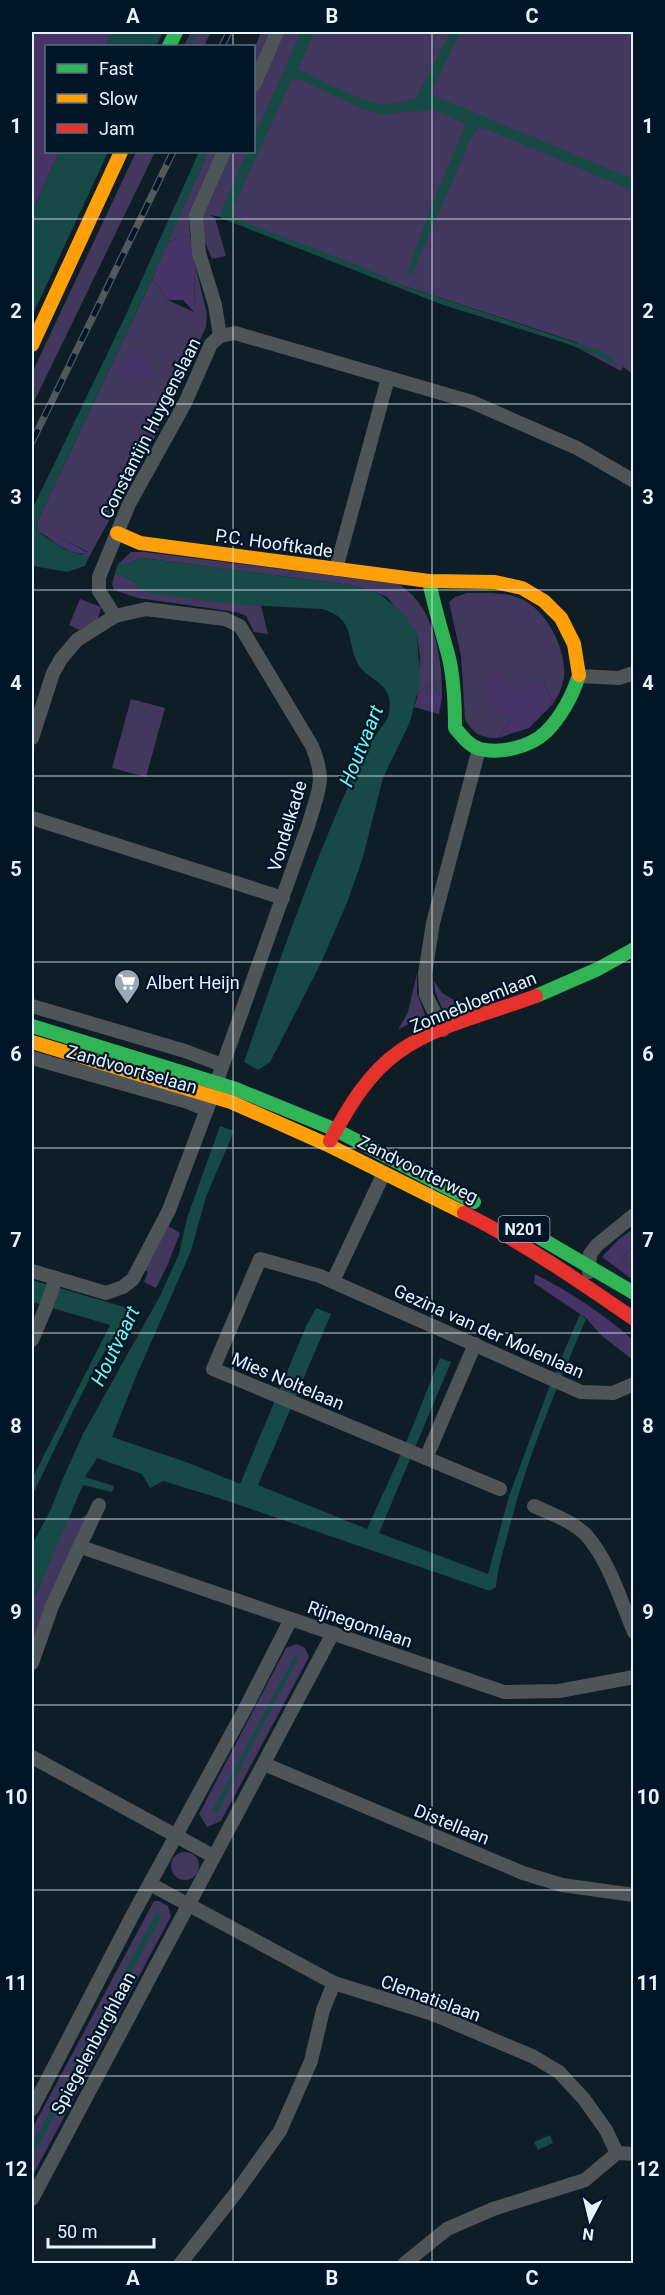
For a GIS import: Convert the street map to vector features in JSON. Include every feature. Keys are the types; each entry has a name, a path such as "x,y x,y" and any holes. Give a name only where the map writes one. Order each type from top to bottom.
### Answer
{"street":[{"path":"255,83 277,32"},
{"path":"32,345 121,153"},
{"name":"Constantijn Huygenslaan","path":"115,616 99,591 99,577 129,504 185,404 211,344 220,336 215,305 199,253 196,215 224,153"},
{"path":"220,336 236,333 472,402 577,448 633,481"},
{"path":"336,569 388,378"},
{"name":"P.C. Hooftkade","path":"117,533 140,543 429,581 495,582 522,588 544,601 561,618 579,659 579,676"},
{"path":"429,581 448,655 455,707 455,728 466,741 479,749 508,750 528,744 546,732 571,698 579,676 619,678 633,674"},
{"name":"Vondelkade","path":"32,738 53,673 77,640 115,616 146,609 225,619 240,626 312,746 320,767 321,781 283,898 222,1065"},
{"path":"443,1030 426,995 425,974 433,923 479,749"},
{"path":"32,818 283,898"},
{"name":"Zonnebloemlaan","path":"328,1145 346,1109 375,1074 399,1051 443,1030 574,980 633,949"},
{"name":"Zandvoortselaan","path":"32,1006 186,1051 222,1065 217,1081"},
{"name":"Zandvoortselaan","path":"32,1026 217,1081 244,1092"},
{"name":"Zandvoortselaan","path":"32,1042 238,1105"},
{"name":"Zandvoortselaan","path":"32,1058 188,1102 207,1110 212,1096"},
{"path":"212,1096 217,1081"},
{"name":"Zandvoorterweg","path":"244,1092 336,1130 490,1210"},
{"name":"Zandvoorterweg","path":"238,1105 328,1145 382,1177 497,1229 633,1319"},
{"path":"32,1271 55,1281 106,1293 123,1287 133,1279 169,1210 207,1110"},
{"path":"333,1281 392,1158"},
{"path":"587,1287 590,1254 597,1245 633,1215"},
{"name":"N201","path":"511,1221 633,1293"},
{"name":"Gezina van der Molenlaan","path":"260,1259 333,1281 581,1392 613,1393 633,1384"},
{"name":"Mies Noltelaan","path":"260,1259 213,1369 500,1490"},
{"path":"32,1340 55,1281"},
{"path":"421,1456 475,1344"},
{"path":"32,1663 52,1605 99,1505"},
{"path":"534,1506 561,1518 585,1535 606,1563 633,1632"},
{"name":"Rijnegomlaan","path":"81,1547 504,1692 559,1691 633,1677"},
{"path":"175,1836 246,1707 291,1619"},
{"path":"32,1757 213,1856 333,1633"},
{"name":"Distellaan","path":"264,1764 523,1873 562,1885 633,1895"},
{"name":"Spiegelenburghlaan","path":"32,2109 175,1836"},
{"name":"Spiegelenburghlaan","path":"32,2199 213,1856"},
{"name":"Clematislaan","path":"150,1884 334,1983 433,2014 534,2057 559,2072 606,2130 617,2153"},
{"path":"180,2264 235,2194 280,2130 311,2061 323,2010 334,1983"},
{"path":"405,2264 447,2229 493,2209 585,2180 617,2153 633,2154"}],"shaded area":[{"path":"32,32 112,32 106,45 45,45 45,153 59,153 32,213"},
{"path":"112,32 163,32 156,45 106,45"},
{"path":"191,32 211,32 204,45 184,45"},
{"path":"261,32 273,32 255,72 255,47"},
{"path":"282,32 633,32 633,374 623,367 621,371 578,348 595,354 576,342 404,286 221,217 210,215 215,218 226,256 212,259 201,233 203,208 229,153 255,153 255,94"},
{"path":"301,32 314,32 298,69 352,95 387,104 416,98 451,32 460,32 430,94 633,179 633,191 489,130 479,128 472,136 412,274 407,273 429,212 466,124 434,110 380,114 363,109 299,79 291,81 233,208 234,215 239,220 360,266 404,286 601,351 614,359 612,363 562,342 443,305 221,218 220,214 247,153 255,153 255,135"},
{"path":"59,153 108,153 32,316 32,213"},
{"path":"136,153 155,153 32,406 32,373"},
{"path":"199,153 208,153 152,279 37,522 38,532 66,550 89,557 85,566 67,572 33,566 32,510 124,319"},
{"path":"208,153 219,153 189,218 190,236 168,241"},
{"path":"190,236 195,264 194,312 183,300 168,300 152,279 168,241"},
{"path":"195,264 207,314 206,327 155,437 89,557 81,555 88,552 49,532 43,534 38,532 37,522 152,279 168,300 194,312"},
{"path":"139,349 157,378 136,377 124,381 119,366 128,351"},
{"path":"49,531 88,553 76,553 64,548 43,534"},
{"path":"131,552 399,584 417,600 430,624 438,648 442,697 431,684 426,689 420,690 417,697 420,657 417,634 387,597 342,584 142,558 127,564 118,564"},
{"path":"142,558 342,584 370,590 381,595 403,613 417,634 420,683 410,722 383,778 363,857 347,903 319,967 270,1062 258,1070 244,1062 282,955 336,815 360,762 387,718 390,702 384,688 361,669 345,623 333,613 322,609 242,605 147,593 138,589 134,581 115,573 118,564 127,564"},
{"path":"115,573 134,581 140,588 261,606 268,634 254,632 246,616 236,612 138,598 114,590 112,584"},
{"path":"467,593 502,594 525,601 535,608 552,629 562,654 564,678 553,704 544,682 511,719 498,738 478,734 465,719 461,656 449,602"},
{"path":"80,599 101,607 98,619 79,630 69,625"},
{"path":"494,668 515,690 544,682 553,704 529,728 498,738 511,719 495,713 482,682"},
{"path":"431,684 442,697 439,714 414,707 420,690 426,689"},
{"path":"131,699 165,708 146,777 112,768"},
{"path":"417,973 417,993 425,1015 398,1030 408,1012"},
{"path":"434,981 442,993 461,1004 443,1010 435,992"},
{"path":"220,1126 234,1131 206,1197 191,1251 112,1437 189,1463 240,1484 307,1324 316,1308 331,1314 258,1485 367,1529 406,1443 440,1358 451,1362 379,1533 488,1574 509,1496 550,1385 580,1314 586,1319 534,1449 516,1502 496,1587 490,1591 163,1481 150,1488 142,1474 97,1458 85,1477 114,1486 112,1492 83,1485 32,1603 33,1543 51,1509 83,1434 160,1296 179,1254 187,1218"},
{"path":"168,1226 180,1233 156,1288 144,1282 148,1272 143,1269"},
{"path":"633,1229 633,1246 621,1260 633,1267 633,1280 602,1257 618,1240"},
{"path":"633,1246 633,1267 621,1260"},
{"path":"535,1274 586,1304 633,1340 633,1360 602,1336 586,1318 534,1283"},
{"path":"32,1280 131,1309 91,1377 32,1496 32,1479 110,1325 32,1302"},
{"path":"89,1513 32,1648 32,1603 67,1520 80,1519"},
{"path":"297,1644 305,1648 309,1657 221,1821 207,1827 199,1814 286,1648"},
{"path":"295,1655 298,1658 217,1813 212,1811"},
{"path":"185,1852 195,1856 199,1866 195,1876 185,1880 175,1876 171,1866 175,1856"},
{"path":"154,1901 168,1906 171,1916 32,2177 32,2129"},
{"path":"156,1913 159,1913 161,1917 32,2157 32,2145"},
{"path":"550,2135 553,2143 538,2150 534,2142"}],"waterway":[{"path":"189,45 196,32"}],"railway":[{"path":"222,45 229,32"},
{"path":"32,442 173,153"}],"traffic: fast":[{"path":"170,45 176,32"},
{"path":"429,581 450,663 454,691 455,728 472,746 497,751 532,742 546,732 561,713 579,675"},
{"path":"536,996 598,969 634,949"},
{"path":"32,1026 236,1089 336,1130 474,1202"},
{"path":"518,1225 634,1293"}],"traffic: slow":[{"path":"32,345 121,153"},
{"path":"117,533 140,543 429,581 495,582 522,588 544,601 561,618 574,644 579,675"},
{"path":"32,1042 231,1102 328,1145 464,1213"}],"traffic: jam":[{"path":"330,1141 369,1080 400,1051 448,1026 536,996"},
{"path":"464,1213 530,1250 634,1319"}],"place":[{"name":"Albert Heijn","path":"127,1005"}],"water label":[{"name":"Houtvaart","path":"361,746"},
{"name":"Houtvaart","path":"115,1346"}]}
